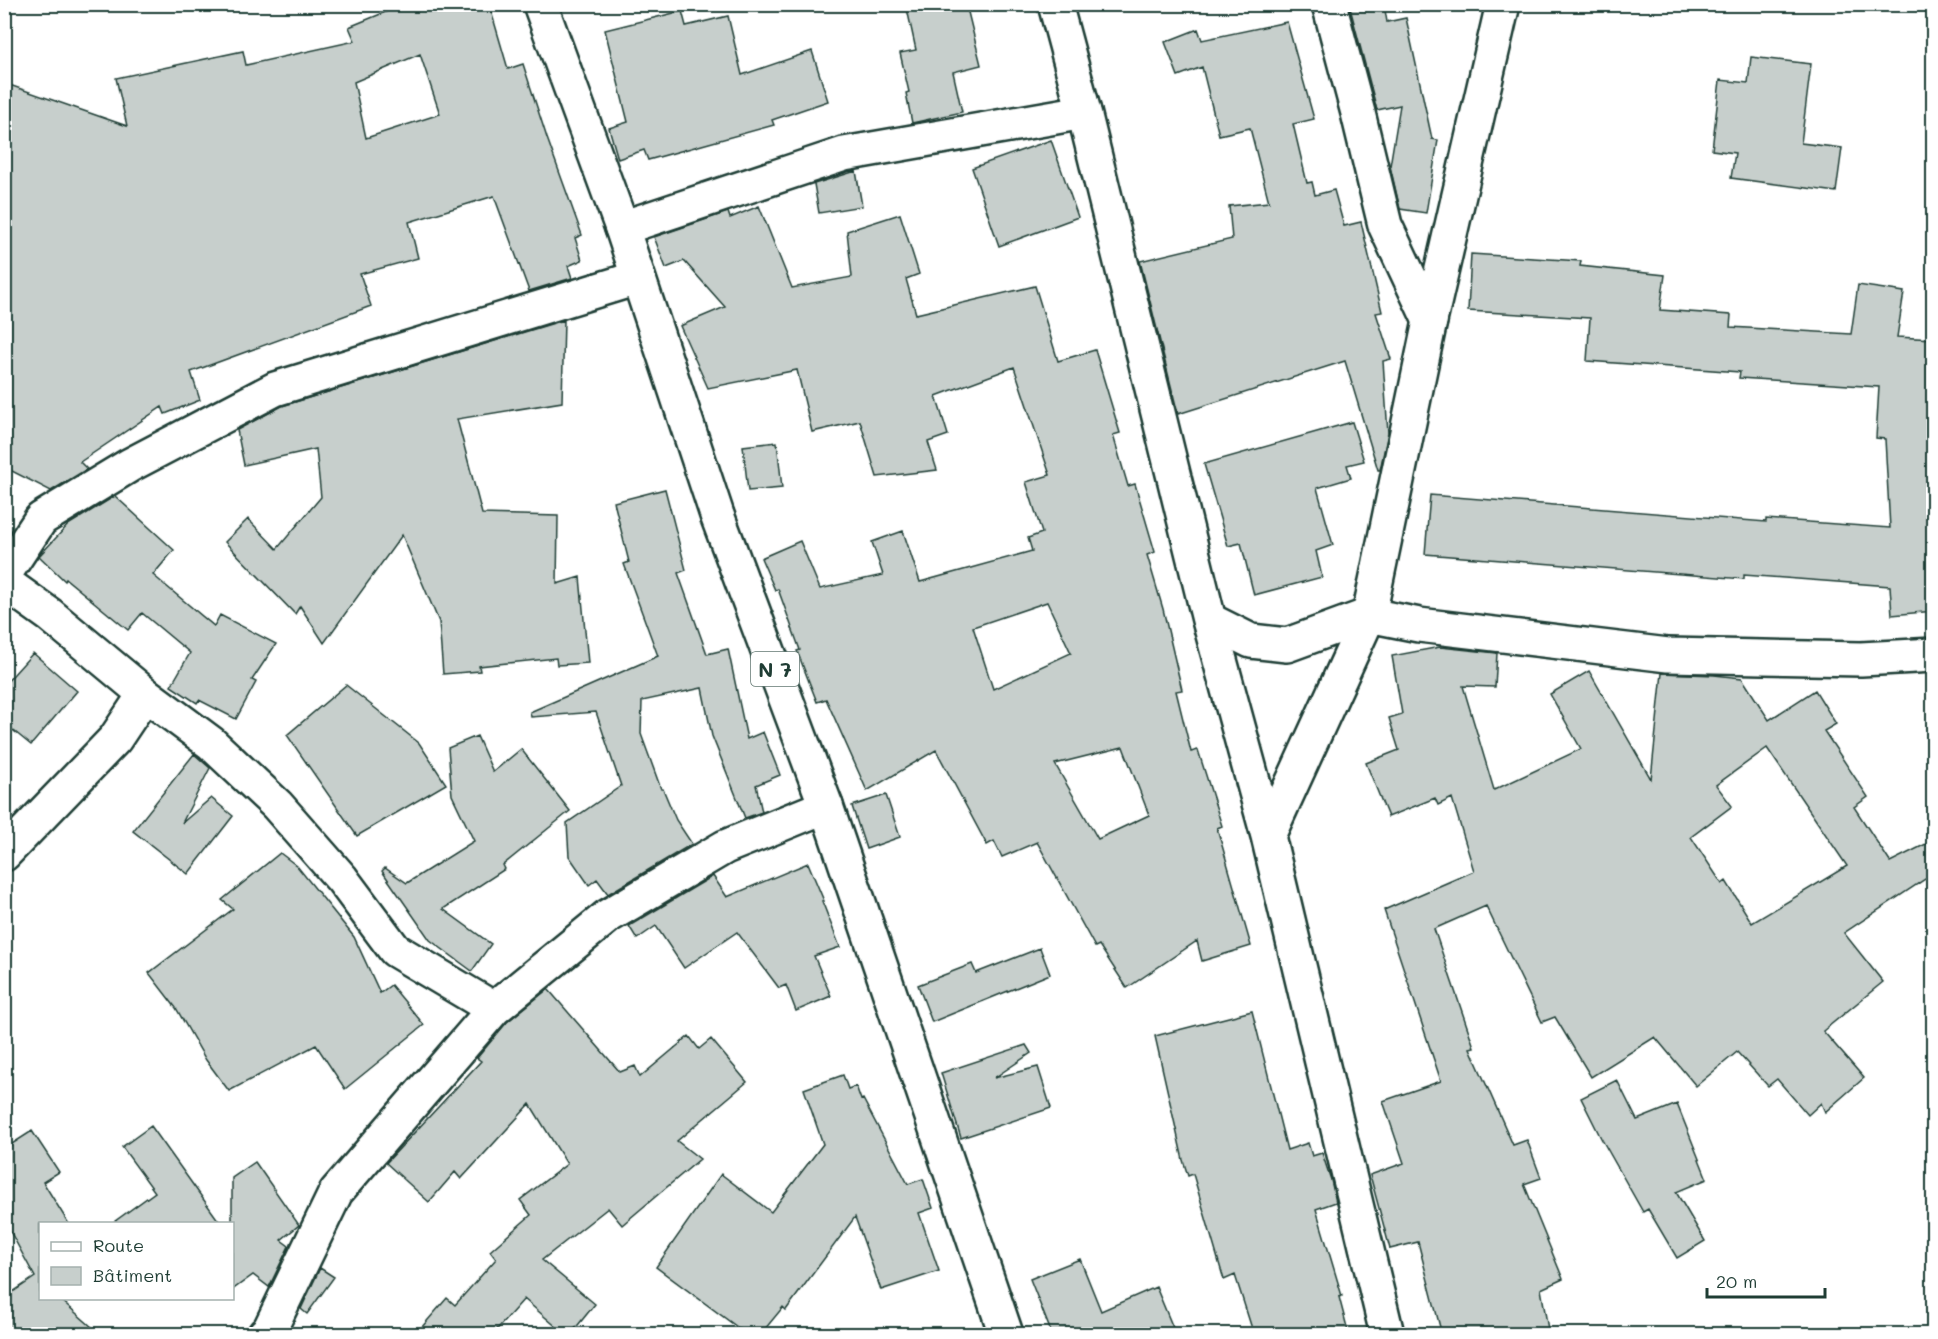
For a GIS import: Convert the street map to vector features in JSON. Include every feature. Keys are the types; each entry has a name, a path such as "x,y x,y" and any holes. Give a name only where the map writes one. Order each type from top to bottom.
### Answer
{"street":[{"name":"N 7","path":"540,4 622,228 717,515 826,806 1006,1335"},
{"path":"1055,4 1084,112 1209,620 1268,836 1387,1335"},
{"path":"1329,4 1385,225 1430,321"},
{"path":"1268,836 1369,615 1430,321 1503,4"},
{"path":"622,228 844,154 1084,112"},
{"path":"4,575 41,519 130,465 275,389 637,278"},
{"path":"4,582 50,615 145,694 211,743 278,805 342,879 395,950 494,1009"},
{"path":"1209,620 1251,641 1287,645 1369,615 1419,625 1668,655 1861,659 1934,655"},
{"path":"4,854 115,739 145,694"},
{"path":"265,1335 269,1331 336,1192 494,1009 608,916 725,847 826,806"}],"building":[{"path":"405,4 489,4 508,69 523,64 582,235 575,238 582,260 568,266 572,278 529,291 494,196 409,222 418,258 360,274 371,306 191,372 200,400 165,414 162,407 80,462 87,469 51,491 4,467 4,83 127,126 116,78 243,51 246,65 355,41 349,27","holes":["420,54 440,114 366,138 354,82"]},
{"path":"906,4 966,4 981,65 953,72 962,112 912,123 906,93 909,92 900,53 916,50"},
{"path":"1349,4 1384,4 1387,22 1406,18 1432,139 1438,140 1426,213 1400,209 1390,166 1400,105 1377,110"},
{"path":"682,11 686,26 728,16 742,75 812,51 828,101 772,120 774,125 648,160 644,150 618,159 609,128 628,122 605,30"},
{"path":"1287,22 1314,119 1293,124 1307,183 1312,182 1315,195 1334,190 1344,226 1361,222 1382,312 1376,313 1391,359 1383,361 1388,433 1380,470 1378,470 1345,361 1178,414 1140,261 1232,239 1229,206 1269,202 1250,128 1219,135 1202,67 1178,76 1165,42 1198,29 1202,40"},
{"path":"1751,57 1811,64 1801,143 1842,148 1836,192 1731,178 1735,153 1712,150 1720,80 1748,83"},
{"path":"1051,140 1078,217 999,246 972,168"},
{"path":"856,171 862,206 819,213 814,184"},
{"path":"759,206 792,288 852,277 847,231 900,214 919,274 906,279 916,314 1035,286 1058,361 1095,350 1120,433 1113,435 1128,486 1135,484 1155,552 1147,555 1163,609 1182,690 1176,691 1191,752 1198,750 1222,826 1217,828 1251,946 1202,961 1197,941 1127,988 1099,945 1095,947 1037,842 1002,857 994,841 987,845 936,750 867,791 826,699 817,702 797,651 800,650 778,589 775,590 761,558 800,541 820,589 883,575 872,542 903,531 920,582 1032,551 1028,538 1042,533 1026,482 1050,475 1014,367 936,396 948,435 928,442 937,470 877,477 860,421 812,432 797,370 708,388 680,326 725,307 684,261 666,268 654,237 728,212 730,218","holes":["1047,602 1071,653 993,689 973,627","1123,747 1149,815 1098,839 1055,764"]},
{"path":"1471,254 1581,261 1580,266 1665,275 1660,310 1731,315 1730,327 1851,334 1858,285 1904,292 1897,337 1934,339 1934,611 1892,615 1890,586 1744,575 1744,579 1425,554 1430,495 1766,522 1766,519 1890,528 1885,439 1876,438 1879,387 1739,378 1740,372 1587,361 1590,318 1468,311"},
{"path":"564,320 562,402 457,419 482,514 558,516 557,584 580,577 588,663 557,665 556,658 479,666 480,671 443,674 439,622 402,535 324,643 300,606 295,614 225,542 248,519 277,549 321,497 316,449 244,465 237,430 282,406"},
{"path":"1352,422 1364,461 1347,465 1351,478 1317,488 1333,545 1316,551 1322,577 1254,595 1241,543 1228,546 1204,464"},
{"path":"777,442 782,488 748,491 743,446"},
{"path":"665,489 686,570 678,573 707,654 728,649 747,739 763,732 780,775 756,785 762,812 745,818 712,736 702,688 642,701 641,734 661,789 663,789 676,820 692,844 608,894 597,879 589,885 569,856 567,823 621,786 596,712 531,717 530,712 658,656 624,564 629,562 614,502"},
{"path":"115,496 174,550 153,575 214,626 220,615 276,644 252,680 256,682 236,719 199,700 197,703 171,686 190,653 142,613 128,630 66,579 65,581 39,556 68,525"},
{"path":"1440,647 1497,653 1495,687 1463,686 1494,790 1581,749 1550,694 1589,671 1651,779 1662,673 1742,678 1769,720 1815,690 1836,724 1824,731 1868,797 1854,807 1890,862 1934,840 1934,873 1844,933 1883,982 1823,1031 1864,1078 1825,1112 1821,1103 1808,1115 1777,1079 1768,1086 1737,1052 1696,1086 1655,1037 1591,1077 1555,1017 1542,1022 1486,906 1434,929 1474,1047 1470,1048 1513,1145 1527,1140 1541,1178 1524,1184 1563,1279 1541,1289 1549,1335 1442,1335 1418,1242 1390,1249 1370,1175 1404,1163 1383,1101 1441,1081 1384,910 1474,871 1452,798 1438,805 1435,798 1388,817 1366,763 1399,750 1389,718 1402,714 1392,656","holes":["1767,748 1847,866 1752,923 1726,881 1722,884 1691,837 1732,806 1716,785"]},
{"path":"33,653 77,691 31,745 4,723 4,685"},
{"path":"346,685 419,743 446,784 357,836 287,735"},
{"path":"477,736 493,772 521,749 570,811 503,865 505,869 443,909 491,944 472,971 430,940 382,871 385,868 407,883 474,841 452,795 448,748"},
{"path":"194,754 210,768 182,823 211,798 233,816 188,874 133,831"},
{"path":"886,795 900,837 866,849 852,806"},
{"path":"280,853 297,866 354,937 380,993 391,985 424,1025 345,1089 316,1045 229,1091 206,1060 176,1008 149,973 233,909 222,900"},
{"path":"808,863 840,947 814,956 831,996 796,1011 786,985 779,988 737,932 684,968 656,926 637,939 629,926 713,876 727,897"},
{"path":"1040,948 1050,974 932,1022 918,985 972,964 976,973"},
{"path":"548,989 620,1072 635,1066 640,1077 689,1036 699,1049 711,1039 747,1082 677,1141 700,1159 622,1225 608,1208 542,1260 595,1304 570,1335 566,1335 524,1299 492,1335 415,1335 447,1298 455,1305 496,1259 490,1251 531,1215 520,1200 567,1164 530,1104 461,1179 455,1172 429,1202 386,1163 481,1061 477,1058 507,1022"},
{"path":"1252,1011 1287,1150 1308,1143 1312,1156 1322,1153 1331,1180 1336,1202 1316,1209 1342,1296 1339,1297 1349,1335 1254,1335 1235,1275 1224,1280 1193,1174 1188,1176 1183,1160 1155,1036"},
{"path":"1026,1045 1031,1053 994,1078 1038,1067 1051,1108 961,1138 941,1073"},
{"path":"843,1075 848,1089 856,1086 861,1100 863,1099 908,1184 923,1179 933,1208 919,1213 939,1271 881,1290 855,1217 786,1310 783,1307 760,1335 748,1335 656,1267 721,1174 771,1212 823,1144 804,1089"},
{"path":"1617,1080 1637,1120 1677,1104 1707,1179 1676,1192 1705,1241 1677,1258 1648,1209 1643,1212 1581,1098"},
{"path":"151,1126 220,1222 114,1222 155,1192 122,1147"},
{"path":"32,1131 59,1172 43,1182 68,1222 39,1222 39,1300 61,1300 101,1335 4,1335 4,1298 35,1277 4,1220 4,1149"},
{"path":"255,1162 299,1225 281,1240 289,1246 269,1287 253,1275 234,1289 232,1178"},
{"path":"1080,1259 1101,1311 1156,1287 1176,1335 1046,1335 1051,1332 1030,1279"},
{"path":"320,1268 334,1277 307,1314 301,1309"}]}
